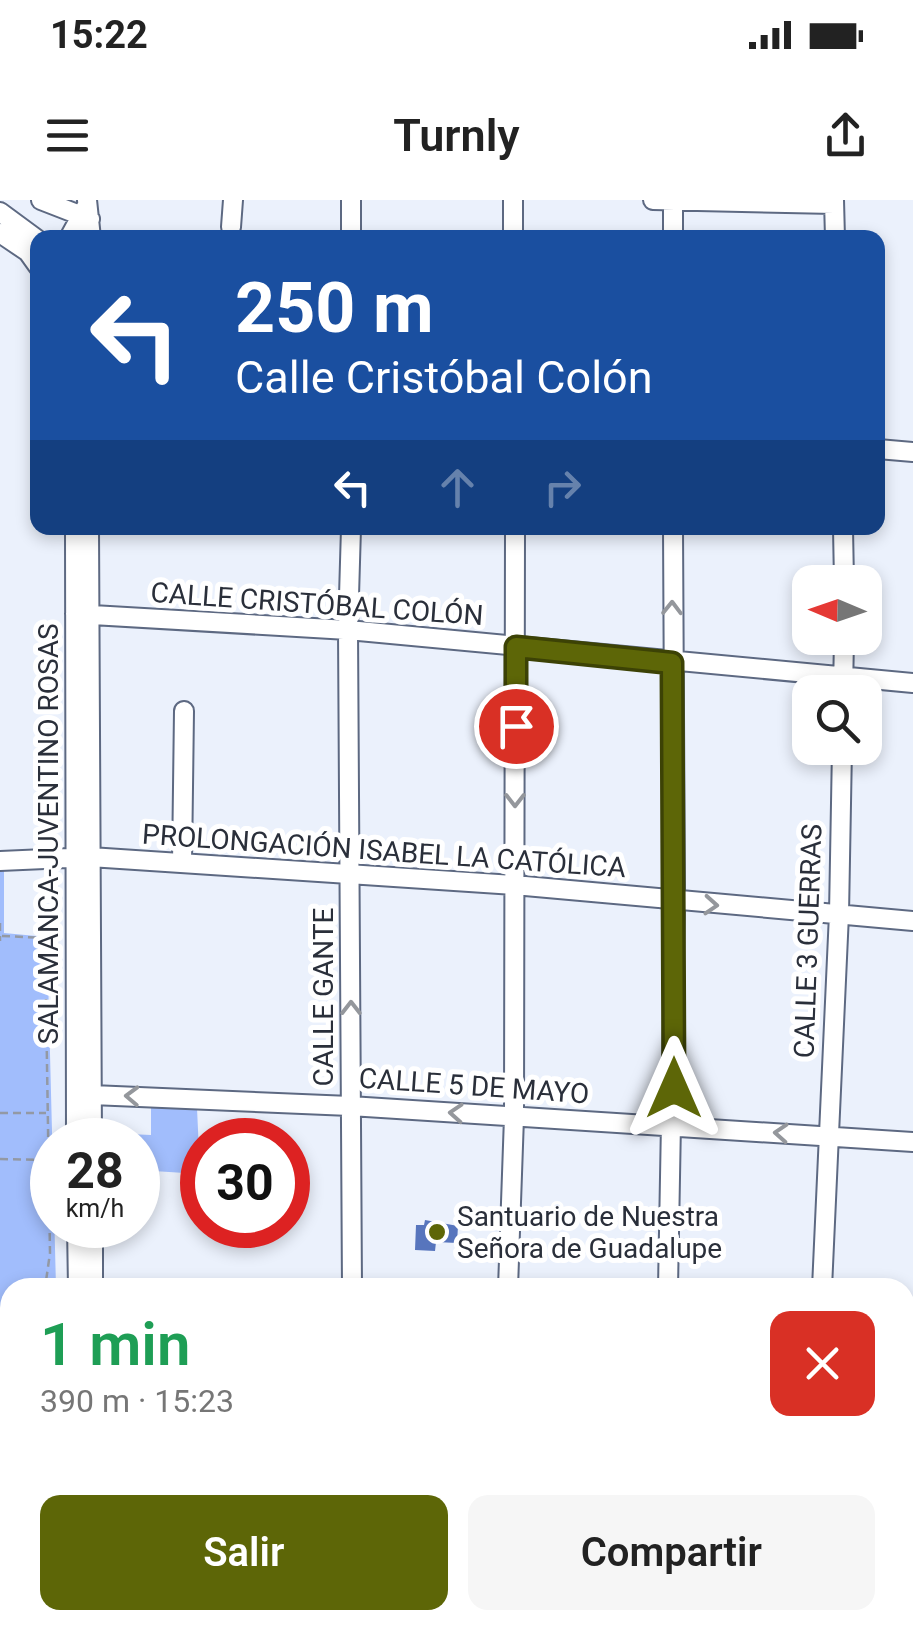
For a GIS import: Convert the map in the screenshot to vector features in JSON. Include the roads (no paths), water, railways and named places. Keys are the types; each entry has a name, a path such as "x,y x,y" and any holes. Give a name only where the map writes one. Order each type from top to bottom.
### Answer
{"street":[{"path":"41,200 87,215"},
{"path":"231,227 232,200"},
{"path":"350,200 351,230"},
{"path":"514,200 514,230"},
{"path":"654,200 834,202 835,230"},
{"path":"673,201 673,230"},
{"path":"0,212 30,234"},
{"path":"0,232 30,255"},
{"path":"885,450 913,452"},
{"name":"SALAMANCA-JUVENTINO ROSAS","path":"75,535 82,614 76,1118"},
{"name":"SALAMANCA-JUVENTINO ROSAS","path":"82,614 89,535"},
{"name":"CALLE GANTE","path":"350,535 352,1278"},
{"path":"508,1278 514,1117 515,535"},
{"path":"668,1278 676,902 673,535"},
{"path":"843,535 844,565"},
{"name":"CALLE CRISTÓBAL COLÓN","path":"82,614 348,630 792,678"},
{"name":"CALLE CRISTÓBAL COLÓN","path":"882,683 913,683"},
{"path":"182,863 184,710"},
{"name":"CALLE 3 GUERRAS","path":"822,1278 842,765"},
{"name":"SALAMANCA-JUVENTINO ROSAS","path":"82,857 92,1118"},
{"name":"PROLONGACIÓN ISABEL LA CATÓLICA","path":"0,861 82,857 182,863 514,885 913,921"},
{"name":"CALLE 5 DE MAYO","path":"92,1095 350,1106 913,1142"},
{"path":"77,1248 78,1278"},
{"path":"93,1248 93,1278"}],"place":[{"name":"Santuario de Nuestra Señora de Guadalupe","path":"437,1232"}]}
